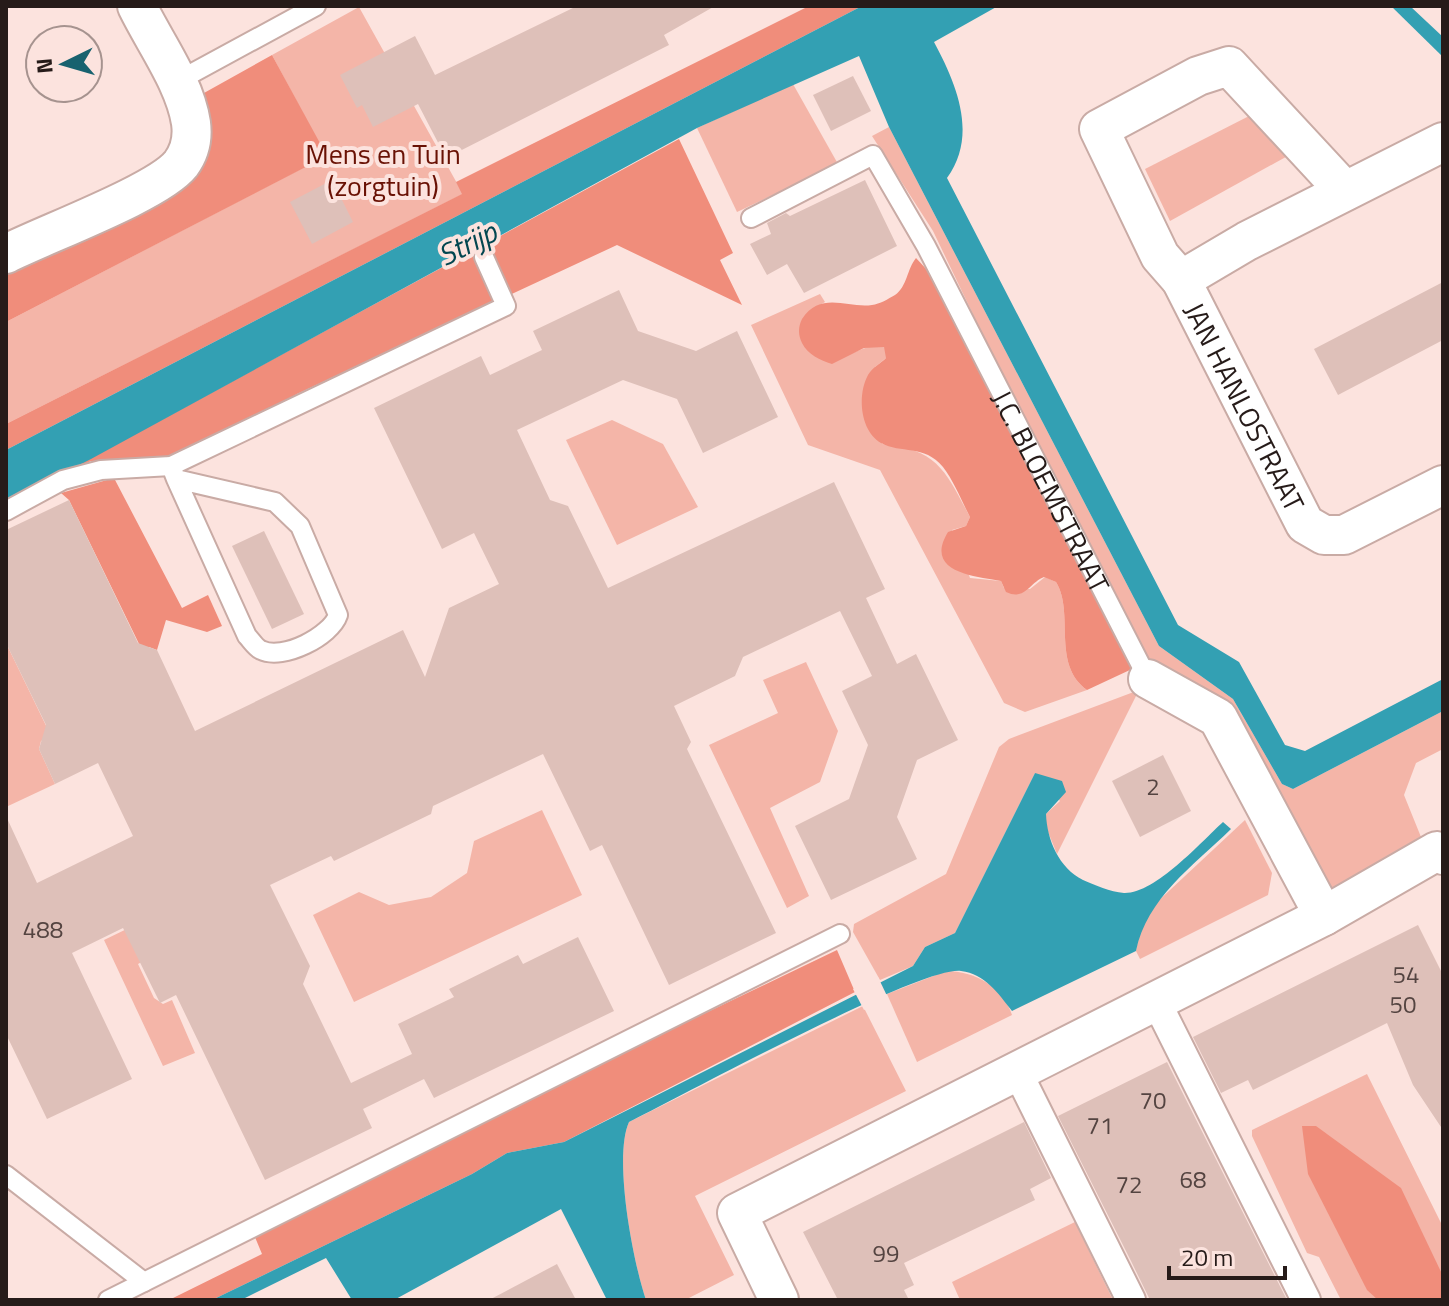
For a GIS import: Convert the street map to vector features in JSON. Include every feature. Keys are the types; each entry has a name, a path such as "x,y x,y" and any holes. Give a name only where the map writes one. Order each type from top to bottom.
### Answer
{"street":[{"path":"6,254 154,185 179,166 190,149 192,126 176,82 137,6"},
{"name":"JAN HANLOSTRAAT","path":"1345,191 1229,66 1198,76 1099,129 1160,256 1181,280 1305,524 1324,535 1344,535 1443,485"},
{"name":"JAN HANLOSTRAAT","path":"1181,280 1443,142"},
{"name":"J.C. BLOEMSTRAAT","path":"1148,679 1218,718 1324,916"},
{"path":"779,1300 737,1213 1324,916 1437,851 1443,855"},
{"path":"1156,1001 1306,1300"},
{"path":"1017,1071 1131,1300"}],"lane":[{"path":"176,82 316,6"},
{"name":"J.C. BLOEMSTRAAT","path":"751,218 873,155 926,246 1148,679"},
{"path":"173,472 506,306 484,257"},
{"path":"6,511 63,480 101,470 173,472 275,502 300,526 338,615 334,626 321,636 278,653 261,650 247,636 173,472"},
{"path":"108,1300 840,934"},
{"path":"6,1175 144,1282"}],"green space":[{"name":"Mens en Tuin (zorgtuin)","path":"359,7 463,194 6,424 6,322 326,156 272,55"},
{"path":"793,84 838,164 737,212 697,128"},
{"path":"1255,113 1293,153 1170,221 1145,169"},
{"path":"889,127 1159,646 1233,699 1282,784 1293,789 1443,711 1443,749 1416,763 1404,795 1421,837 1324,893 1218,718 1148,679 933,231 872,136"},
{"path":"820,294 825,302 813,309 847,355 873,345 884,347 887,352 886,358 875,367 882,444 916,451 928,457 954,487 970,517 966,526 952,530 970,578 1001,581 1004,588 1030,589 1045,577 1056,582 1064,608 1066,653 1070,667 1087,690 1025,712 1004,703 880,470 808,445 751,325"},
{"path":"612,420 663,444 698,507 617,545 566,440"},
{"path":"6,643 51,736 41,741 39,749 55,784 6,807"},
{"path":"806,662 838,731 820,782 770,808 809,896 787,908 709,745 778,713 763,680"},
{"path":"1139,690 1057,854 1046,827 1046,814 1060,801 1035,773 955,933 925,947 913,966 880,980 853,932 854,924 946,874 999,747 1009,739"},
{"path":"542,810 582,895 354,1002 313,915 359,892 389,905 431,897 467,873 474,841"},
{"path":"1245,820 1272,873 1268,895 1140,959 1136,951 1141,926 1155,904"},
{"path":"168,909 179,940 138,964 154,998 163,1004 172,1000 195,1053 163,1066 104,940"},
{"path":"946,971 967,974 986,982 1002,996 1012,1015 917,1062 887,994"},
{"path":"863,1006 906,1091 695,1196 734,1275 685,1300 646,1300 631,1236 624,1184 623,1159 629,1122"},
{"path":"1367,1074 1443,1227 1443,1300 1341,1300 1319,1257 1307,1253 1252,1136 1252,1130"},
{"path":"1075,1222 1113,1300 960,1300 952,1282"}],"shaded area":[{"path":"809,6 862,6 6,450 6,424 462,194 456,182"},
{"path":"272,55 327,156 6,322 6,264 166,182 195,98"},
{"path":"679,139 733,253 720,260 742,305 617,245 297,394 197,454 166,461 91,461 6,504"},
{"path":"916,258 928,271 1132,669 1087,690 1070,667 1066,653 1064,608 1056,582 1044,577 1022,593 1012,594 1006,592 1001,581 956,570 942,556 942,546 948,532 966,526 970,517 951,479 943,467 928,455 881,443 869,430 862,412 865,383 870,372 886,358 884,347 864,348 832,364 811,354 801,340 800,325 810,310 826,303 863,306 884,301 899,292"},
{"path":"114,478 182,608 208,595 222,626 207,632 166,620 157,650 149,647 142,650 69,500 61,493"},
{"path":"837,950 855,992 564,1142 507,1153 472,1174 212,1300 169,1300 262,1254 252,1230"},
{"path":"1302,1126 1316,1126 1401,1188 1443,1276 1443,1300 1378,1300 1367,1290 1308,1174"}],"water":[{"name":"Strijp","path":"862,6 998,6 934,42 950,75 963,127 956,162 947,178 1178,625 1239,662 1285,745 1305,751 1443,679 1443,711 1293,789 1282,784 1233,699 1159,646 889,127 859,56 697,128 91,459 6,502 6,450"},
{"path":"1391,6 1410,6 1443,37 1443,57"},
{"path":"1035,773 1062,781 1066,792 1046,814 1049,834 1061,861 1083,880 1108,890 1124,893 1149,885 1177,865 1223,822 1231,829 1161,899 1150,915 1136,951 1012,1011 990,985 977,976 961,971 937,975 852,1010 629,1122 623,1159 624,1184 631,1236 646,1300 607,1300 561,1209 394,1300 352,1300 326,1258 241,1300 212,1300 472,1174 507,1153 564,1142 913,966 925,947 955,933"}],"pier":[{"path":"878,977 888,998 864,1010 853,989"}],"building":[{"path":"577,6 715,6 664,35 669,45 446,158 418,104 373,127 362,105 357,108 340,75 415,36 435,75"},
{"path":"853,76 871,111 831,131 813,95"},
{"path":"332,180 353,222 312,244 290,202"},
{"path":"865,180 897,246 804,293 787,264 767,275 750,244 771,234 767,223 786,213 790,216"},
{"path":"1443,282 1443,340 1338,395 1314,349"},
{"path":"619,290 638,331 696,351 737,331 778,417 703,453 677,399 623,380 517,430 550,500 568,506 608,588 834,482 885,589 866,598 897,664 916,654 958,740 917,760 897,817 917,859 831,900 795,826 849,799 868,745 842,691 872,676 840,611 743,657 735,676 674,706 691,742 687,749 776,933 669,985 602,845 590,851 543,754 433,806 431,814 334,861 331,856 270,885 310,966 303,984 351,1083 412,1054 398,1024 454,997 449,989 518,955 523,964 578,937 614,1011 434,1098 424,1079 363,1109 372,1128 265,1180 176,995 160,1003 123,928 72,953 132,1079 47,1119 6,1034 6,816 37,883 133,836 98,763 55,784 39,749 46,725 6,643 6,530 69,500 138,643 157,650 195,731 403,630 425,677 449,608 499,584 474,533 442,549 374,408 481,356 490,375 542,350 533,331"},
{"path":"264,531 304,614 272,629 232,546"},
{"path":"1163,755 1191,811 1140,837 1112,781"},
{"path":"1418,925 1443,975 1443,1130 1413,1085 1387,1023 1253,1090 1248,1080 1221,1093 1193,1037"},
{"path":"1167,1062 1287,1300 1150,1300 1058,1116"},
{"path":"1024,1122 1051,1178 1030,1189 1035,1200 904,1263 914,1285 904,1290 909,1300 838,1300 803,1232"},
{"path":"557,1264 576,1300 489,1300"}]}
